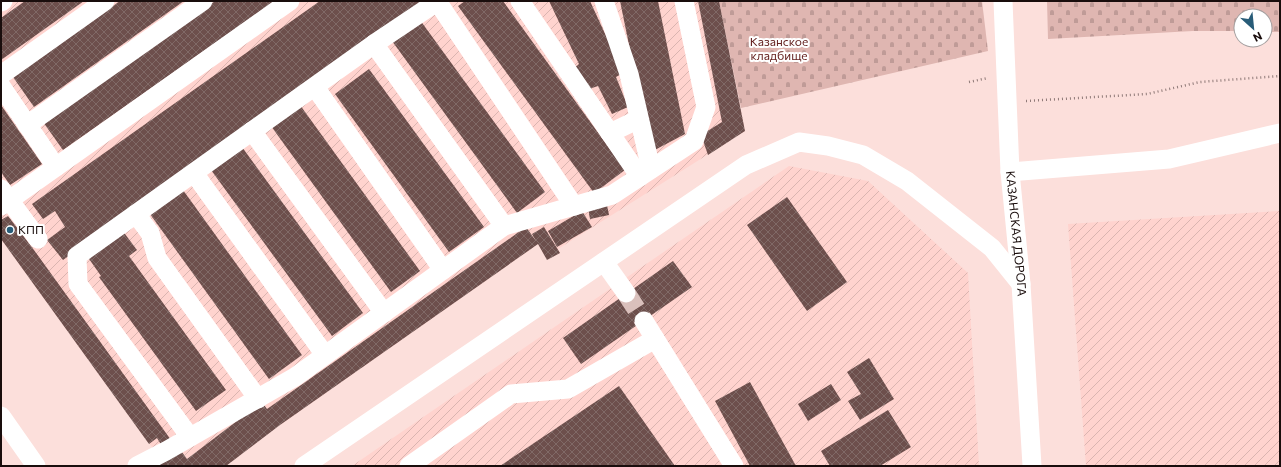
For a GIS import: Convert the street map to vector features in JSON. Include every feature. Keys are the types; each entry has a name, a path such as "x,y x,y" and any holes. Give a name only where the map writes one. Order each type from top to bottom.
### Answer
{"street":[{"path":"1,74 105,1"},
{"path":"27,125 203,1"},
{"path":"38,239 4,198 56,167 290,1"},
{"path":"190,437 78,284 77,256 374,44 437,1 574,206"},
{"path":"520,1 610,133 645,173"},
{"path":"604,1 629,74 639,118 645,173"},
{"path":"137,466 295,377 504,226 612,195 694,141 706,107 684,1"},
{"name":"КАЗАНСКАЯ ДОРОГА","path":"1003,1 1010,172 1021,284 1032,466"},
{"path":"374,44 504,226"},
{"path":"1,86 56,167"},
{"path":"314,87 443,270"},
{"path":"610,133 639,118"},
{"path":"252,131 384,313"},
{"path":"1010,172 1169,159 1280,133"},
{"path":"304,466 746,165 799,142 828,146 863,155 907,181 992,248 1021,284"},
{"path":"194,173 325,355"},
{"path":"136,214 150,233 157,258 258,399"},
{"path":"604,262 626,293"},
{"path":"644,321 734,466"},
{"path":"409,466 511,394 568,389 655,339"},
{"path":"1,416 36,466"}],"path":[{"path":"1008,102 1147,94 1200,82 1280,76"}],"shaded area":[{"path":"1,1 719,1 745,131 558,249 560,253 547,260 538,244 280,425 262,402 187,459 179,448 162,461 1,239"},
{"path":"789,166 868,181 968,273 979,466 352,466"},
{"path":"1280,211 1280,466 1086,466 1068,224"}],"green space":[{"name":"Казанское кладбище","path":"719,1 982,1 988,51 741,108"},
{"path":"1047,1 1280,1 1280,32 1273,32 1273,8 1233,8 1233,31 1193,31 1048,39"}],"building":[{"path":"25,1 84,1 1,60 1,18"},
{"path":"120,1 184,1 34,107 13,77"},
{"path":"215,1 275,1 63,150 43,122"},
{"path":"320,1 426,1 63,260 47,240 65,227 55,211 43,219 32,204"},
{"path":"465,1 503,1 625,170 594,193 458,6"},
{"path":"549,1 590,1 623,73 616,77 628,107 612,114 598,86 589,89 574,68 579,64"},
{"path":"620,1 658,1 685,134 651,152"},
{"path":"698,1 719,1 745,131 708,155 701,135 722,122"},
{"path":"420,20 545,192 517,213 392,41"},
{"path":"369,69 484,227 449,252 335,94"},
{"path":"1,105 42,164 10,185 1,172"},
{"path":"300,105 420,271 391,292 271,126"},
{"path":"242,147 363,313 332,336 211,170"},
{"path":"183,190 302,355 269,379 150,214"},
{"path":"787,197 847,282 807,311 747,225"},
{"path":"607,205 609,215 590,219 588,208"},
{"path":"582,211 592,227 557,247 548,231"},
{"path":"8,216 171,440 162,446 157,438 149,444 1,239 1,220"},
{"path":"526,227 536,241 532,234 544,227 560,253 547,260 538,244 280,425 226,466 156,466 179,448 187,459 262,402 267,409"},
{"path":"122,230 137,250 129,256 226,390 196,411 99,277 101,276 87,256"},
{"path":"673,261 692,287 581,364 563,338"},
{"path":"869,358 894,399 860,420 848,401 861,394 847,372"},
{"path":"750,382 796,466 750,466 715,401"},
{"path":"831,384 841,400 808,421 798,404"},
{"path":"619,386 675,466 500,466"},
{"path":"888,410 911,447 880,466 830,466 821,451"}],"tunnel":[{"path":"626,293 644,321"}],"place":[{"name":"КПП","path":"10,230"}]}
